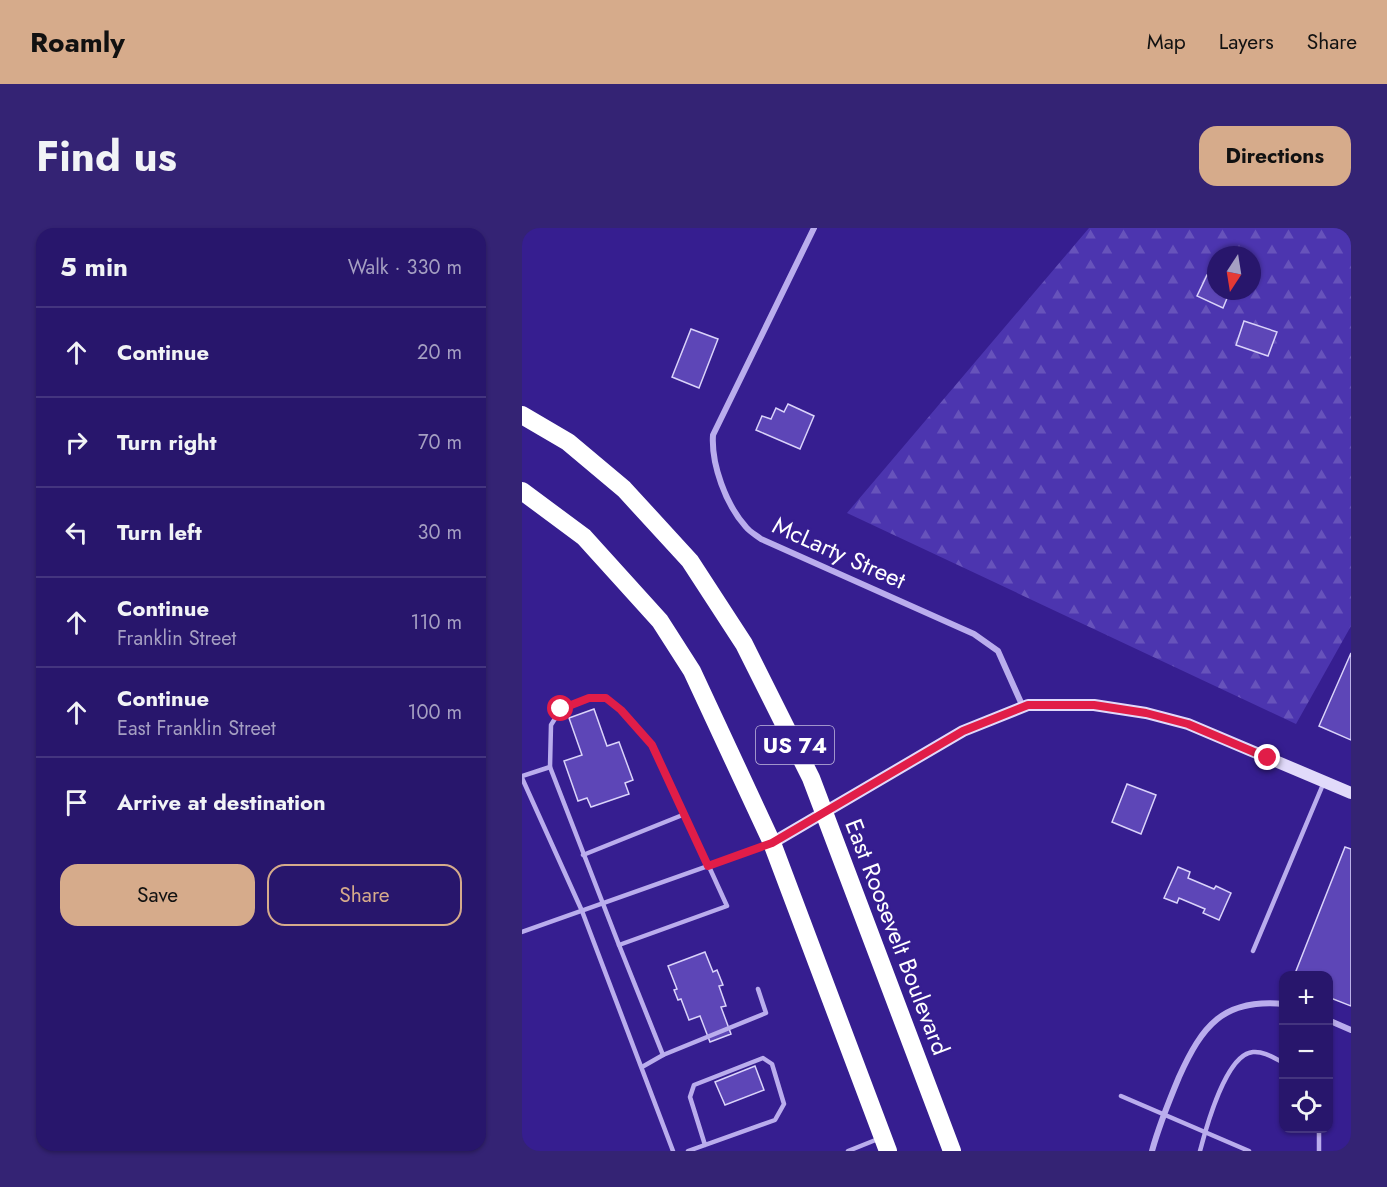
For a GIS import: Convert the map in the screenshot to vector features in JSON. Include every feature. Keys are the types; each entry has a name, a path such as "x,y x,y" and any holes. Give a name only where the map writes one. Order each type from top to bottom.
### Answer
{"highway":[{"name":"East Roosevelt Boulevard","path":"522,415 568,442 624,489 690,561 744,644 811,778 952,1151"},
{"name":"US 74","path":"522,491 584,537 660,621 692,671 772,843 886,1144"}],"main road":[{"path":"772,843 963,731 1028,705 1094,705 1146,713 1188,724 1351,794"}],"street":[{"name":"McLarty Street","path":"814,228 713,435 712,452 726,496 746,527 761,539 974,634 992,645 998,651 1023,707"},
{"path":"1152,1151 1164,1114 1192,1048 1210,1024 1239,1007 1261,1003 1279,1004"},
{"path":"1333,1022 1351,1030"}],"lane":[{"path":"619,945 727,906 652,745 621,710 606,698 589,698 561,709 551,725 550,767 583,855 602,903 663,1055"},
{"path":"550,767 522,777 582,911 673,1151"},
{"path":"1253,951 1324,782"},
{"path":"583,855 685,814"},
{"path":"522,932 772,843"},
{"path":"642,1066 766,1012 758,989"},
{"path":"1200,1151 1221,1088 1235,1063 1242,1056 1252,1052 1261,1053 1279,1061"},
{"path":"688,1151 705,1145 775,1120 784,1104 772,1064 763,1058 694,1084 690,1097 705,1145"},
{"path":"1120,1096 1250,1151"},
{"path":"1319,1133 1319,1151"},
{"path":"848,1151 886,1144"}],"green space":[{"path":"1089,228 1351,228 1351,626 1296,724 847,513"}],"building":[{"path":"1207,275 1207,300 1226,300 1223,308 1197,296"},
{"path":"1244,321 1277,332 1268,356 1236,345"},
{"path":"691,329 718,339 699,388 672,377"},
{"path":"788,404 814,416 800,449 756,430 762,416 771,419 776,408 784,412"},
{"path":"1351,653 1351,740 1319,726"},
{"path":"594,709 607,746 619,742 633,780 625,783 629,794 591,807 587,798 578,801 564,761 582,755 569,718"},
{"path":"1127,784 1156,795 1141,834 1112,822"},
{"path":"1345,847 1351,849 1351,1006 1333,999 1333,971 1296,971"},
{"path":"1178,867 1190,872 1188,878 1214,889 1216,886 1231,893 1219,920 1203,913 1205,909 1179,898 1177,903 1164,898"},
{"path":"705,952 713,972 717,970 723,985 719,986 726,1006 721,1007 731,1034 710,1042 700,1016 689,1020 681,999 678,1000 674,990 677,989 668,966"},
{"path":"755,1066 764,1090 725,1105 715,1082"}],"route":[{"path":"561,709 589,698 606,698 621,710 652,745 708,866 772,843 963,731 1028,705 1094,705 1146,713 1188,724 1268,758"}]}
